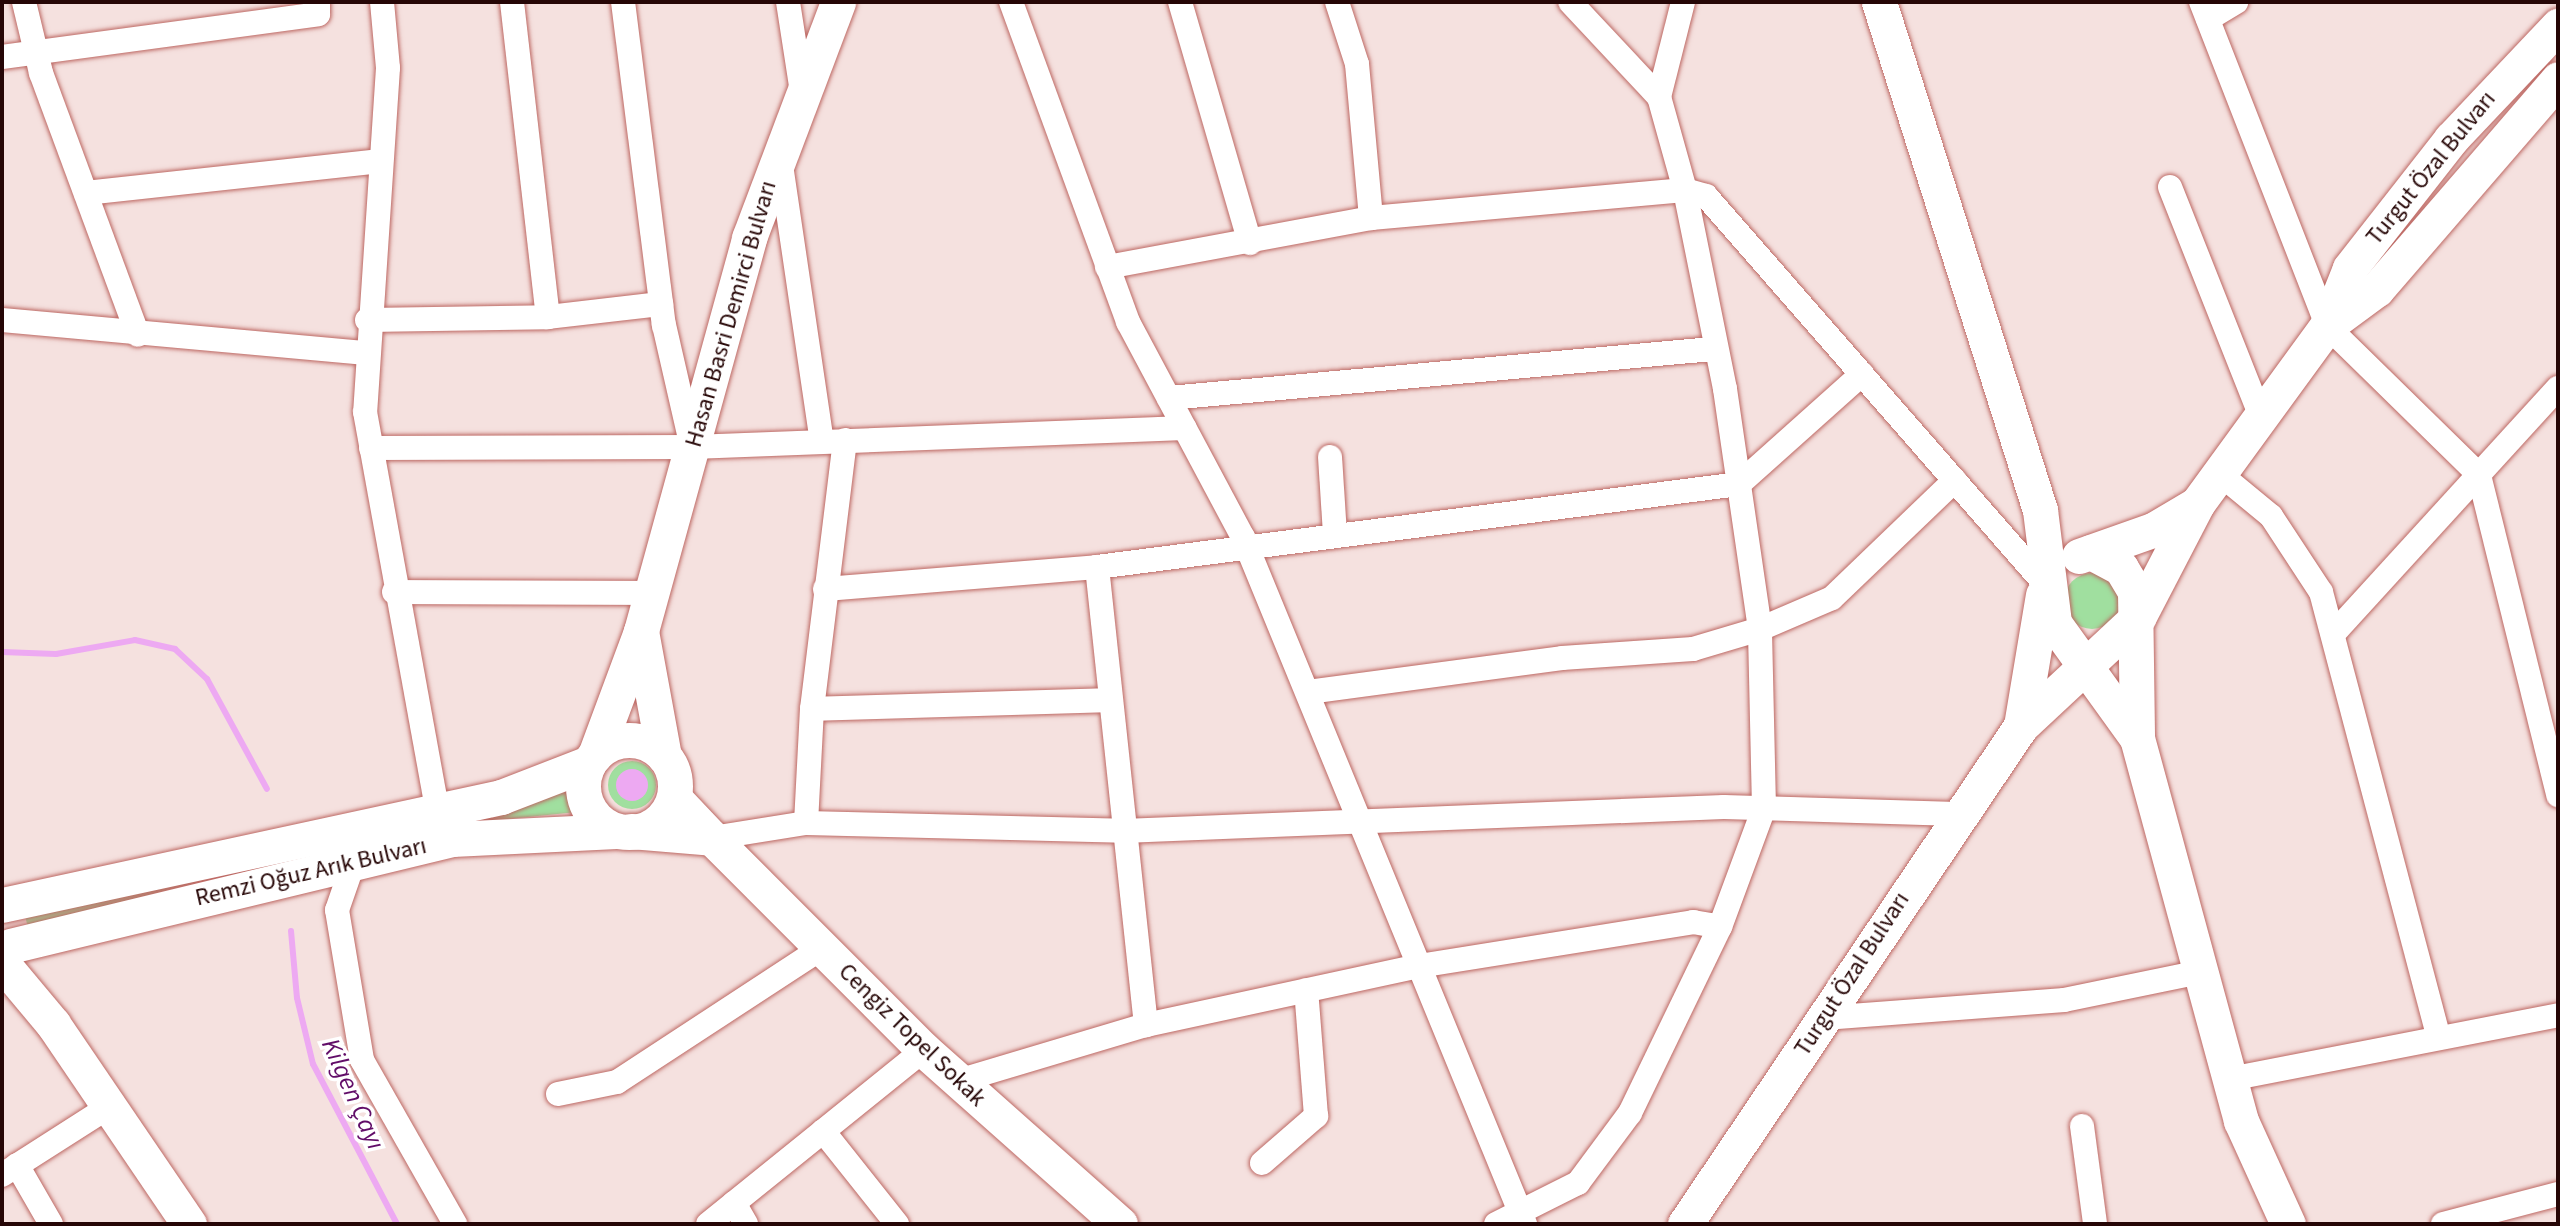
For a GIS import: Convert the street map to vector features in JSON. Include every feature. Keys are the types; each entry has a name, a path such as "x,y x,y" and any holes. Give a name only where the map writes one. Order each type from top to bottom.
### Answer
{"main road":[{"name":"Hasan Basri Demirci Bulvarı","path":"592,759 641,631 779,151 801,86 838,2"},
{"path":"1886,4 2040,510 2045,584 2060,635 2087,665 2137,738"},
{"name":"Turgut Özal Bulvarı","path":"1685,1224 1957,814 2021,726 2139,615 2197,504 2328,326 2350,268 2407,192 2558,26"},
{"name":"Turgut Özal Bulvarı","path":"2328,326 2377,289 2558,79"},
{"name":"Turgut Özal Bulvarı","path":"2021,726 2045,584 2053,571 2086,554 2153,530 2197,504"},
{"path":"2040,510 2086,554 2129,576 2139,615 2137,738 2241,1121 2285,1224"},
{"name":"Hasan Basri Demirci Bulvarı","path":"641,631 664,756"},
{"name":"Remzi Oğuz Arık Bulvarı","path":"2,905 522,791 592,759 622,741 652,746 664,756"},
{"path":"664,756 674,798"},
{"path":"592,759 586,804 624,831 712,838"},
{"name":"Remzi Oğuz Arık Bulvarı","path":"4,944 354,861 495,833 624,831 658,822 674,798"},
{"name":"Cengiz Topel Sokak","path":"674,798 924,1050 1120,1224"},
{"path":"4,944 189,1224"}],"street":[{"path":"24,2 36,51 138,335"},
{"path":"2,57 318,14 318,2"},
{"path":"382,2 388,68 367,320 371,448 394,592 437,810"},
{"path":"512,2 548,317"},
{"path":"623,2 661,304 692,447"},
{"path":"788,2 801,86"},
{"path":"1010,2 1107,267 1169,398 1246,545 1523,1220"},
{"path":"1180,2 1250,243"},
{"path":"1337,2 1357,64 1371,218"},
{"path":"1496,1224 1523,1220 1578,1183 1630,1113 1720,927 1764,808 1760,629 1739,484 1685,190 1659,97 1570,2"},
{"path":"1659,97 1683,2"},
{"path":"2236,2 2204,10 2328,326 2479,475 2558,795"},
{"path":"779,151 834,440 825,589 812,709 806,823"},
{"path":"86,193 380,161"},
{"path":"2170,187 2262,419"},
{"path":"1107,267 1250,243 1371,218 1685,190 1706,195 2045,584"},
{"path":"367,320 548,317 661,304"},
{"path":"2,320 138,335 367,353"},
{"path":"1169,398 1713,349"},
{"path":"825,589 1097,567 1246,545 1739,484 1862,374"},
{"path":"2334,633 2558,388"},
{"path":"371,448 692,447 1185,428"},
{"path":"1330,457 1335,534"},
{"path":"2220,474 2271,516 2304,557 2334,633 2438,1035"},
{"path":"1308,692 1562,658 1693,649 1760,629 1832,598 1955,480"},
{"path":"1097,567 1123,831 1146,1025"},
{"path":"394,592 652,593"},
{"path":"812,709 1110,700"},
{"path":"712,838 806,823 1123,831 1764,808 1957,814"},
{"path":"354,861 337,910 362,1060 455,1224"},
{"path":"958,1081 1146,1025 1419,966 1693,922 1720,927"},
{"path":"558,1094 617,1082 822,948"},
{"path":"1824,1018 2064,1000 2200,972"},
{"path":"1262,1163 1316,1115 1306,990"},
{"path":"2230,1079 2438,1035 2558,1015"},
{"path":"708,1224 740,1214 823,1131 924,1050"},
{"path":"51,1224 10,1170 110,1106"},
{"path":"2082,1126 2095,1224"},
{"path":"823,1131 897,1224"},
{"path":"2442,1224 2558,1194"}],"green space":[{"path":"2092,573 2103,575 2112,581 2118,590 2118,612 2112,621 2103,627 2092,629 2081,627 2072,621 2066,612 2064,601 2066,590 2072,581 2081,575"},
{"path":"632,761 649,768 656,785 649,802 632,809 615,802 608,785 615,768"},
{"path":"571,785 577,812 440,826"},
{"path":"258,866 28,927 24,913"}],"shaded area":[{"path":"632,769 643,774 648,785 643,796 632,801 621,796 616,785 621,774"}],"waterway":[{"name":"Kilgen Çayı","path":"2,652 56,654 135,640 175,649 207,679 267,789"},
{"name":"Kilgen Çayı","path":"291,931 297,998 313,1064 397,1224"}]}
